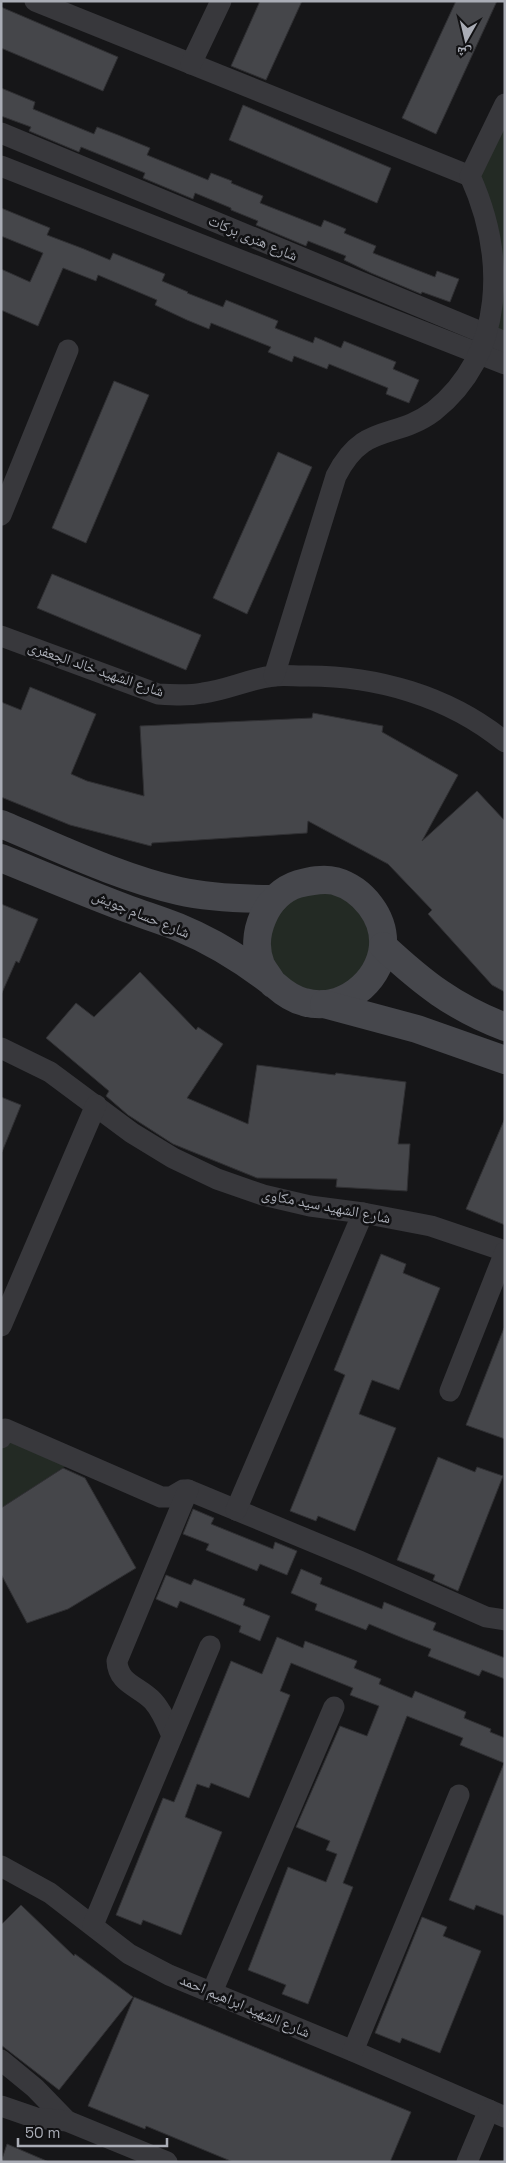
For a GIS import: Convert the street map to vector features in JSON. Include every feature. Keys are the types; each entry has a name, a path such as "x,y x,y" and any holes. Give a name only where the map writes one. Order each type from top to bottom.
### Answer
{"street":[{"path":"36,1 470,176 487,214 496,257 497,296 492,345 457,389 434,412 406,426 376,435 358,444 345,459 336,476 274,676"},
{"path":"191,64 221,1"},
{"path":"470,176 505,104"},
{"name":"شارع هنرى بركات","path":"1,133 492,345 505,364"},
{"name":"شارع هنرى بركات","path":"1,166 492,345"},
{"path":"1,515 68,350"},
{"name":"شارع الشهيد خالد الجعفرى","path":"1,636 158,694 204,693 274,676 320,676 366,680 411,691 454,709 494,733 505,742"},
{"name":"شارع حسام جويش","path":"1,824 135,879 180,892 226,898 274,899"},
{"name":"شارع حسام جويش","path":"1,858 127,909 179,927 228,952 273,984"},
{"path":"324,1004 346,999 364,986 377,968 383,946 380,924 370,904 354,890 334,881 312,880 291,886 274,899 261,919 257,942 261,964 273,984 288,996 306,1003 324,1004 417,1029 505,1060"},
{"path":"383,946 441,996 475,1016 505,1027"},
{"name":"شارع الشهيد سيد مكاوى","path":"1,1048 50,1072 132,1133 174,1158 217,1179 263,1195 310,1206 363,1213 431,1226 505,1252"},
{"path":"1,1326 96,1105"},
{"path":"236,1510 363,1213"},
{"path":"450,1391 505,1252"},
{"path":"1,1438 5,1429 161,1497 171,1497 183,1490 188,1490 368,1565 486,1617 505,1620"},
{"path":"172,1736 165,1718 154,1702 139,1688 122,1679 117,1670 117,1662 188,1490"},
{"path":"93,1925 210,1646"},
{"path":"212,1992 334,1706"},
{"path":"353,2051 458,1795"},
{"name":"شارع الشهيد ابراهيم احمد","path":"1,1866 50,1893 128,1954 169,1975 353,2051 497,2114"},
{"path":"1,2060 35,2088 68,2121"},
{"path":"1,2106 36,2118 68,2121 167,2162"},
{"path":"467,2162 497,2114"}],"shaded area":[{"path":"505,104 505,342 490,336 494,316 470,176"},
{"path":"291,886 354,890 383,946 346,999 273,984 261,919"},
{"path":"1,1438 75,1460 1,1508"}],"building":[{"path":"260,1 302,1 266,80 231,66"},
{"path":"456,1 497,1 436,134 402,118"},
{"path":"1,7 118,57 103,91 1,48"},
{"path":"1,88 35,102 33,109 94,134 97,127 118,135 150,148 147,155 208,180 211,173 232,181 231,183 263,196 260,203 321,227 324,220 346,229 344,233 376,246 373,253 435,277 437,271 459,279 450,302 422,292 421,294 371,273 344,260 346,256 308,241 306,246 256,225 258,221 195,193 193,199 143,178 145,173 81,147 79,152 29,131 31,127 1,116"},
{"path":"243,105 391,168 377,203 229,140"},
{"path":"1,208 50,228 47,235 110,260 113,253 165,274 162,281 187,293 223,307 226,300 278,321 275,328 313,343 315,337 341,348 344,341 396,362 393,369 419,380 409,403 386,394 388,388 329,364 327,369 294,356 292,362 268,352 271,347 211,323 209,329 187,320 155,305 157,300 98,275 96,281 63,268 38,326 1,310 1,269 30,282 43,253 1,236"},
{"path":"114,381 149,395 86,543 52,528"},
{"path":"278,452 312,467 247,614 213,598"},
{"path":"52,574 201,635 186,670 37,608"},
{"path":"30,687 96,714 71,774 87,781 144,796 140,726 312,718 313,713 383,726 382,732 458,775 422,841 477,791 505,821 505,992 492,985 428,914 432,910 388,864 308,821 307,833 152,843 151,846 70,825 1,797 1,702 21,710"},
{"path":"1,904 38,919 19,963 16,961 1,995"},
{"path":"140,972 196,1030 198,1027 223,1044 187,1098 248,1124 257,1065 406,1082 398,1144 410,1144 407,1191 336,1187 337,1179 257,1178 173,1144 128,1115 106,1096 109,1091 46,1038 76,1003 94,1017"},
{"path":"1,1097 21,1105 2,1152 1,1152"},
{"path":"505,1118 505,1225 466,1209"},
{"path":"381,1254 406,1264 403,1273 440,1288 399,1390 372,1380 359,1414 396,1428 355,1531 318,1516 316,1521 290,1511 345,1375 334,1370"},
{"path":"505,1329 505,1439 466,1425"},
{"path":"438,1457 475,1472 477,1467 503,1476 458,1591 433,1580 435,1575 397,1560"},
{"path":"63,1468 85,1478 136,1568 68,1609 27,1623 1,1574 1,1508"},
{"path":"193,1509 214,1518 211,1524 273,1549 275,1542 297,1551 287,1575 260,1564 257,1571 206,1550 209,1544 183,1534"},
{"path":"301,1569 322,1578 320,1584 382,1609 384,1602 436,1623 433,1630 505,1658 505,1679 482,1670 479,1676 428,1656 431,1649 369,1624 366,1630 315,1610 317,1604 291,1593"},
{"path":"166,1575 191,1585 194,1579 245,1599 243,1605 270,1616 260,1641 239,1632 241,1626 180,1601 177,1608 156,1599"},
{"path":"277,1637 303,1648 305,1641 357,1661 354,1668 381,1679 379,1684 412,1698 415,1691 466,1712 464,1718 491,1729 490,1732 505,1738 505,1916 476,1905 474,1910 449,1900 504,1763 460,1745 463,1738 407,1716 343,1883 353,1887 308,2004 282,1994 286,1985 248,1970 288,1867 326,1882 337,1854 326,1850 330,1841 296,1827 340,1726 367,1736 379,1706 350,1695 353,1688 291,1663 280,1691 290,1695 249,1798 211,1783 209,1788 197,1784 185,1817 222,1832 181,1935 143,1920 141,1925 116,1915 163,1798 174,1802 231,1661 262,1674"},
{"path":"21,1905 74,1956 75,1954 133,1997 59,2090 1,2045 1,1925"},
{"path":"422,1917 447,1927 443,1936 481,1951 440,2053 402,2038 400,2043 375,2033"},
{"path":"134,1997 411,2112 390,2162 233,2162 146,2126 145,2129 88,2106"},
{"path":"7,2144 49,2162 1,2162"}]}
